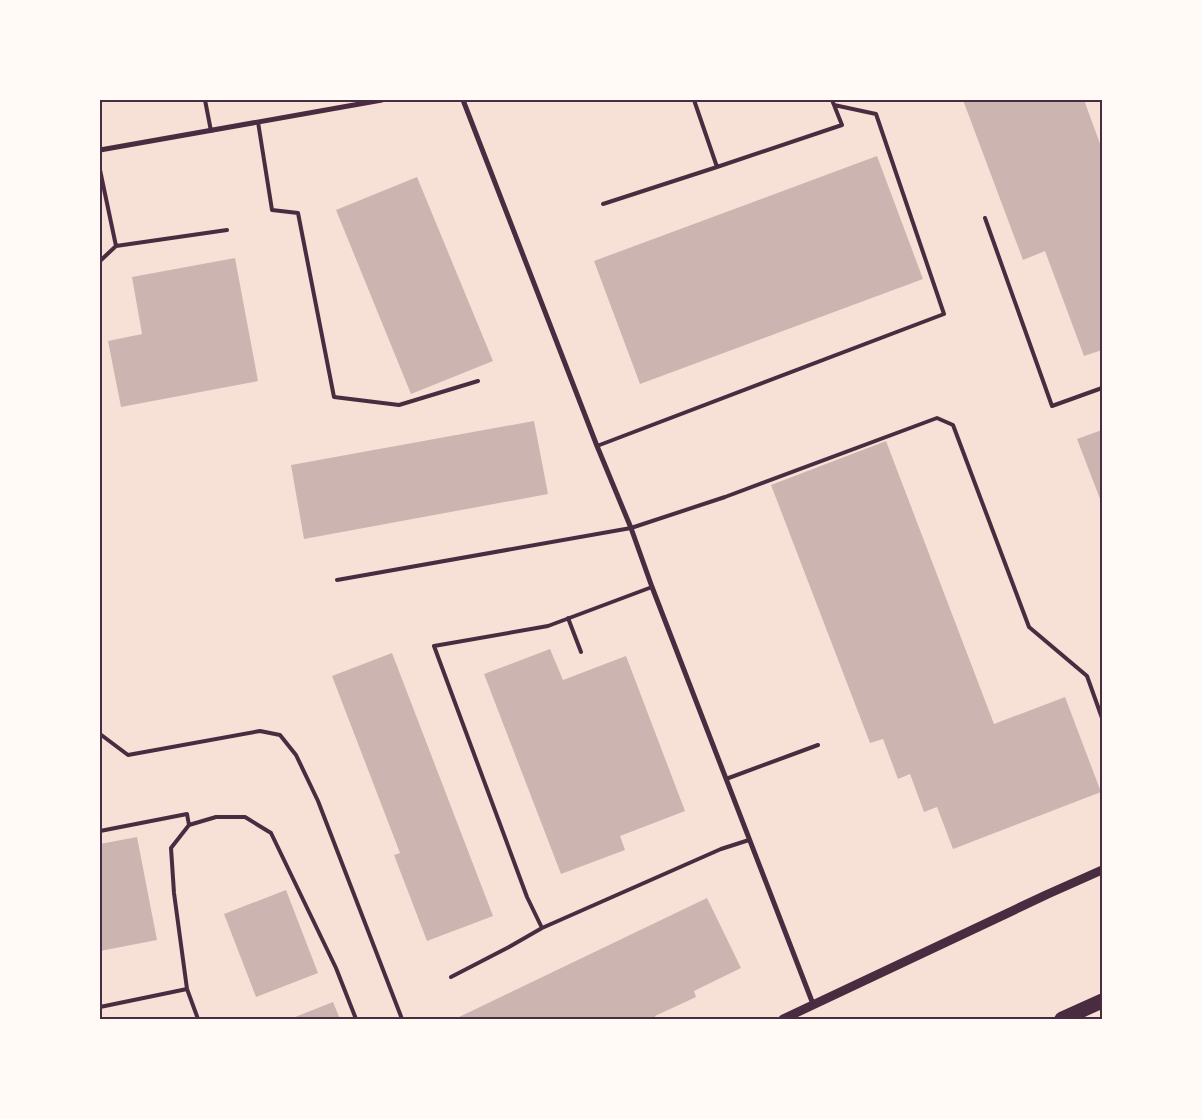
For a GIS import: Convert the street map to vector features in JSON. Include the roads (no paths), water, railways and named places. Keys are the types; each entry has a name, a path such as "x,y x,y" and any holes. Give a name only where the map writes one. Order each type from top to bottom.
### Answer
{"highway":[{"path":"1062,1019 1102,1002"}],"street":[{"path":"100,150 382,100"},
{"path":"463,100 597,446 632,528 652,587 813,1004"},
{"path":"783,1019 1102,870"}],"lane":[{"path":"205,100 211,131"},
{"path":"694,100 717,167"},
{"path":"597,446 944,314 876,114 833,102"},
{"path":"603,204 842,125 833,102"},
{"path":"258,122 272,210 298,212 334,397 399,404 478,381"},
{"path":"100,170 116,246"},
{"path":"985,218 1052,406 1102,388"},
{"path":"100,261 116,246 227,230"},
{"path":"338,580 632,528 724,497 937,418 953,425 1029,628 1087,676 1102,718"},
{"path":"542,928 527,897 434,646 548,626 652,587"},
{"path":"568,618 582,652"},
{"path":"100,734 128,755 260,731 280,735 296,755 318,801 402,1019"},
{"path":"726,779 818,745"},
{"path":"100,831 186,814 190,825"},
{"path":"198,1019 187,989 170,848 190,825 216,816 245,817 270,833 336,968 356,1019"},
{"path":"451,977 542,928 721,849 749,840"},
{"path":"100,1007 187,989"}]}
